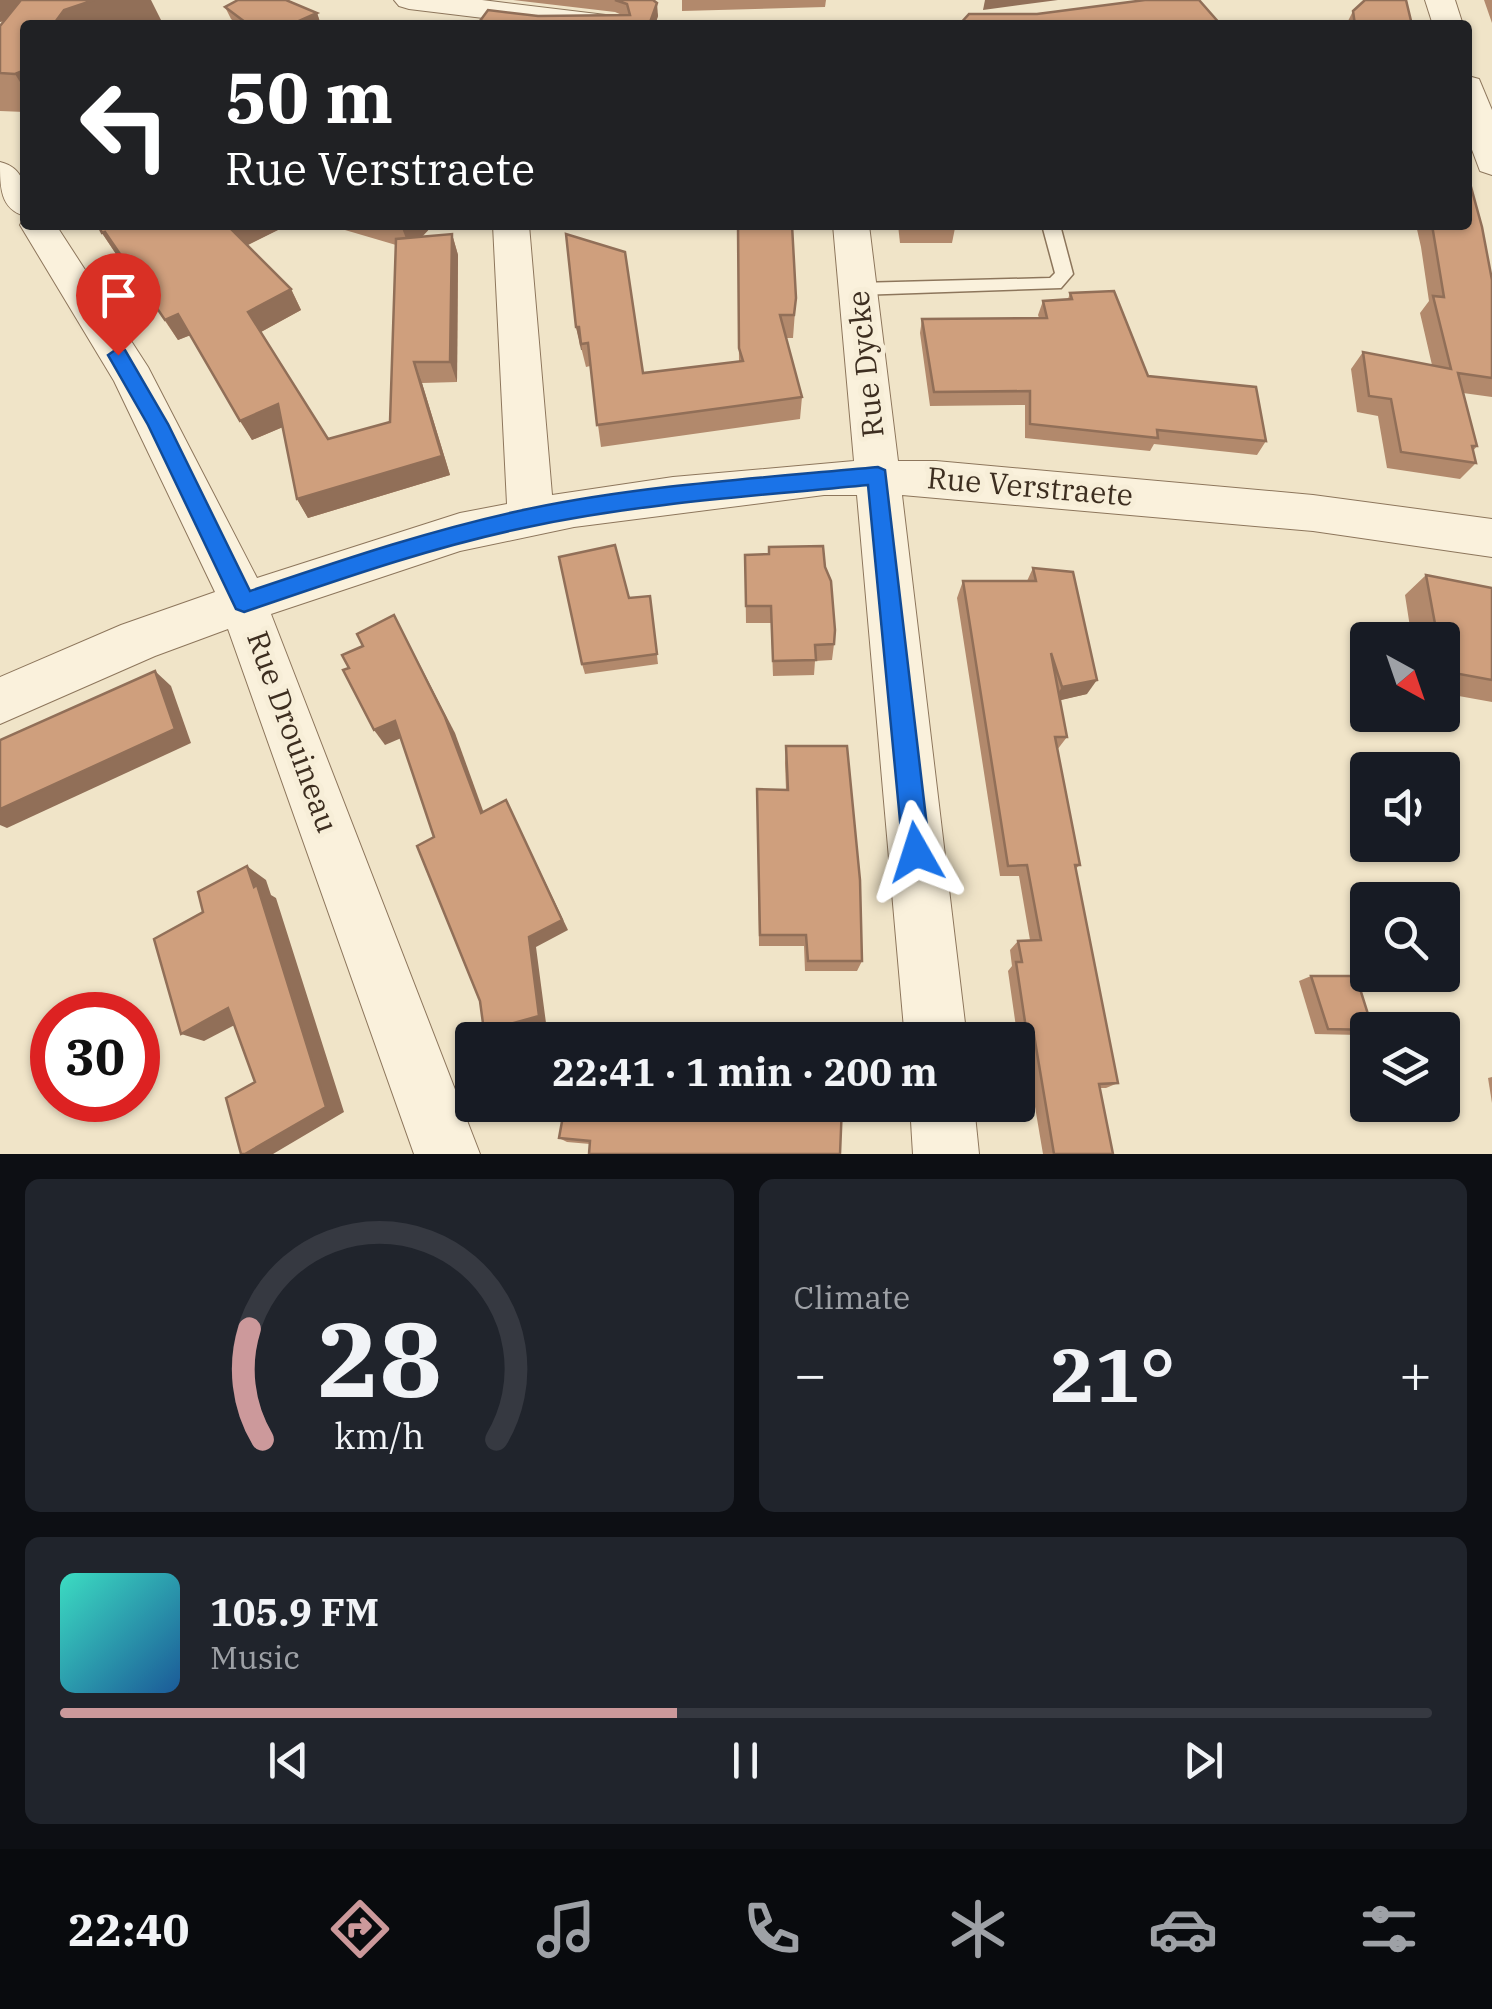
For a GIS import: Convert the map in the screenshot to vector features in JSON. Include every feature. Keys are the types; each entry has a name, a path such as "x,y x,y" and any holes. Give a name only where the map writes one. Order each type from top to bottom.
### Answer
{"street":[{"path":"409,0 573,20"},
{"path":"1472,99 1492,164"},
{"name":"Rue Drouineau","path":"36,230 152,412 244,602 448,1154"},
{"path":"511,230 531,517"},
{"name":"Rue Dycke","path":"852,230 934,1022"},
{"name":"Rue Verstraete","path":"0,702 109,652 422,543 531,517 673,495 878,476 1272,509 1492,538"},
{"path":"943,1122 946,1154"}],"lane":[{"path":"858,288 1055,284 1064,274 1052,230"}],"building":[{"path":"21,0 94,0 64,10 57,20 20,20 20,72 15,74 0,73 0,26"},
{"path":"238,0 286,0 317,13 301,20 242,20 225,7"},
{"path":"615,0 657,3 651,20 481,20 488,10 538,16 630,15 627,4"},
{"path":"1145,0 1199,0 1217,20 964,20 969,14 1037,14"},
{"path":"1365,0 1406,0 1411,20 1354,20 1353,11"},
{"path":"1472,191 1492,280 1492,378 1458,373 1477,446 1472,446 1476,463 1401,452 1391,399 1369,396 1363,352 1451,369 1433,296 1444,297 1433,230 1472,230"},
{"path":"100,230 232,230 291,289 248,312 328,439 390,422 396,239 452,234 450,362 414,362 442,456 297,499 278,404 240,421 178,314 165,320 105,232"},
{"path":"738,230 792,230 794,315 780,315 802,397 597,425 588,343 581,344 576,327 566,234 625,252 643,373 743,361 739,348"},
{"path":"1114,291 1148,376 1256,387 1266,441 1157,430 1158,438 1030,424 1030,391 934,392 922,319 1047,318 1043,301 1072,299 1070,293"},
{"path":"615,545 629,598 650,596 657,654 582,664 559,557"},
{"path":"823,546 831,581 834,644 815,645 816,660 773,661 771,606 746,606 745,555 769,554 769,547"},
{"path":"1033,568 1073,572 1097,680 1062,687 1051,653 1067,737 1055,737 1080,865 1075,865 1118,1083 1099,1084 1113,1154 1054,1154 1035,1022 1025,1022 1016,962 1022,962 1018,941 1041,940 1027,865 1008,866 963,581 1036,581"},
{"path":"1426,575 1492,588 1492,680 1460,674 1460,622 1435,622"},
{"path":"394,615 445,717 481,813 506,800 562,920 529,937 539,1016 517,1022 483,1022 480,1001 417,846 434,837 395,721 374,730 343,670 349,668 342,655 363,646 357,634"},
{"path":"155,671 175,729 0,809 0,740"},
{"path":"786,746 847,746 860,880 862,961 808,961 806,935 760,935 757,789 788,790"},
{"path":"247,866 254,887 257,885 326,1107 241,1154 226,1098 255,1082 228,1008 181,1034 154,939 203,912 198,892"},
{"path":"1311,976 1350,976 1350,992 1361,992 1367,1012 1350,1012 1350,1029 1328,1029"},
{"path":"562,1122 841,1122 840,1154 589,1154 590,1141 559,1138"}],"route":[{"path":"118,355 158,424 244,602 422,543 531,517 673,495 878,476 916,852"}]}
